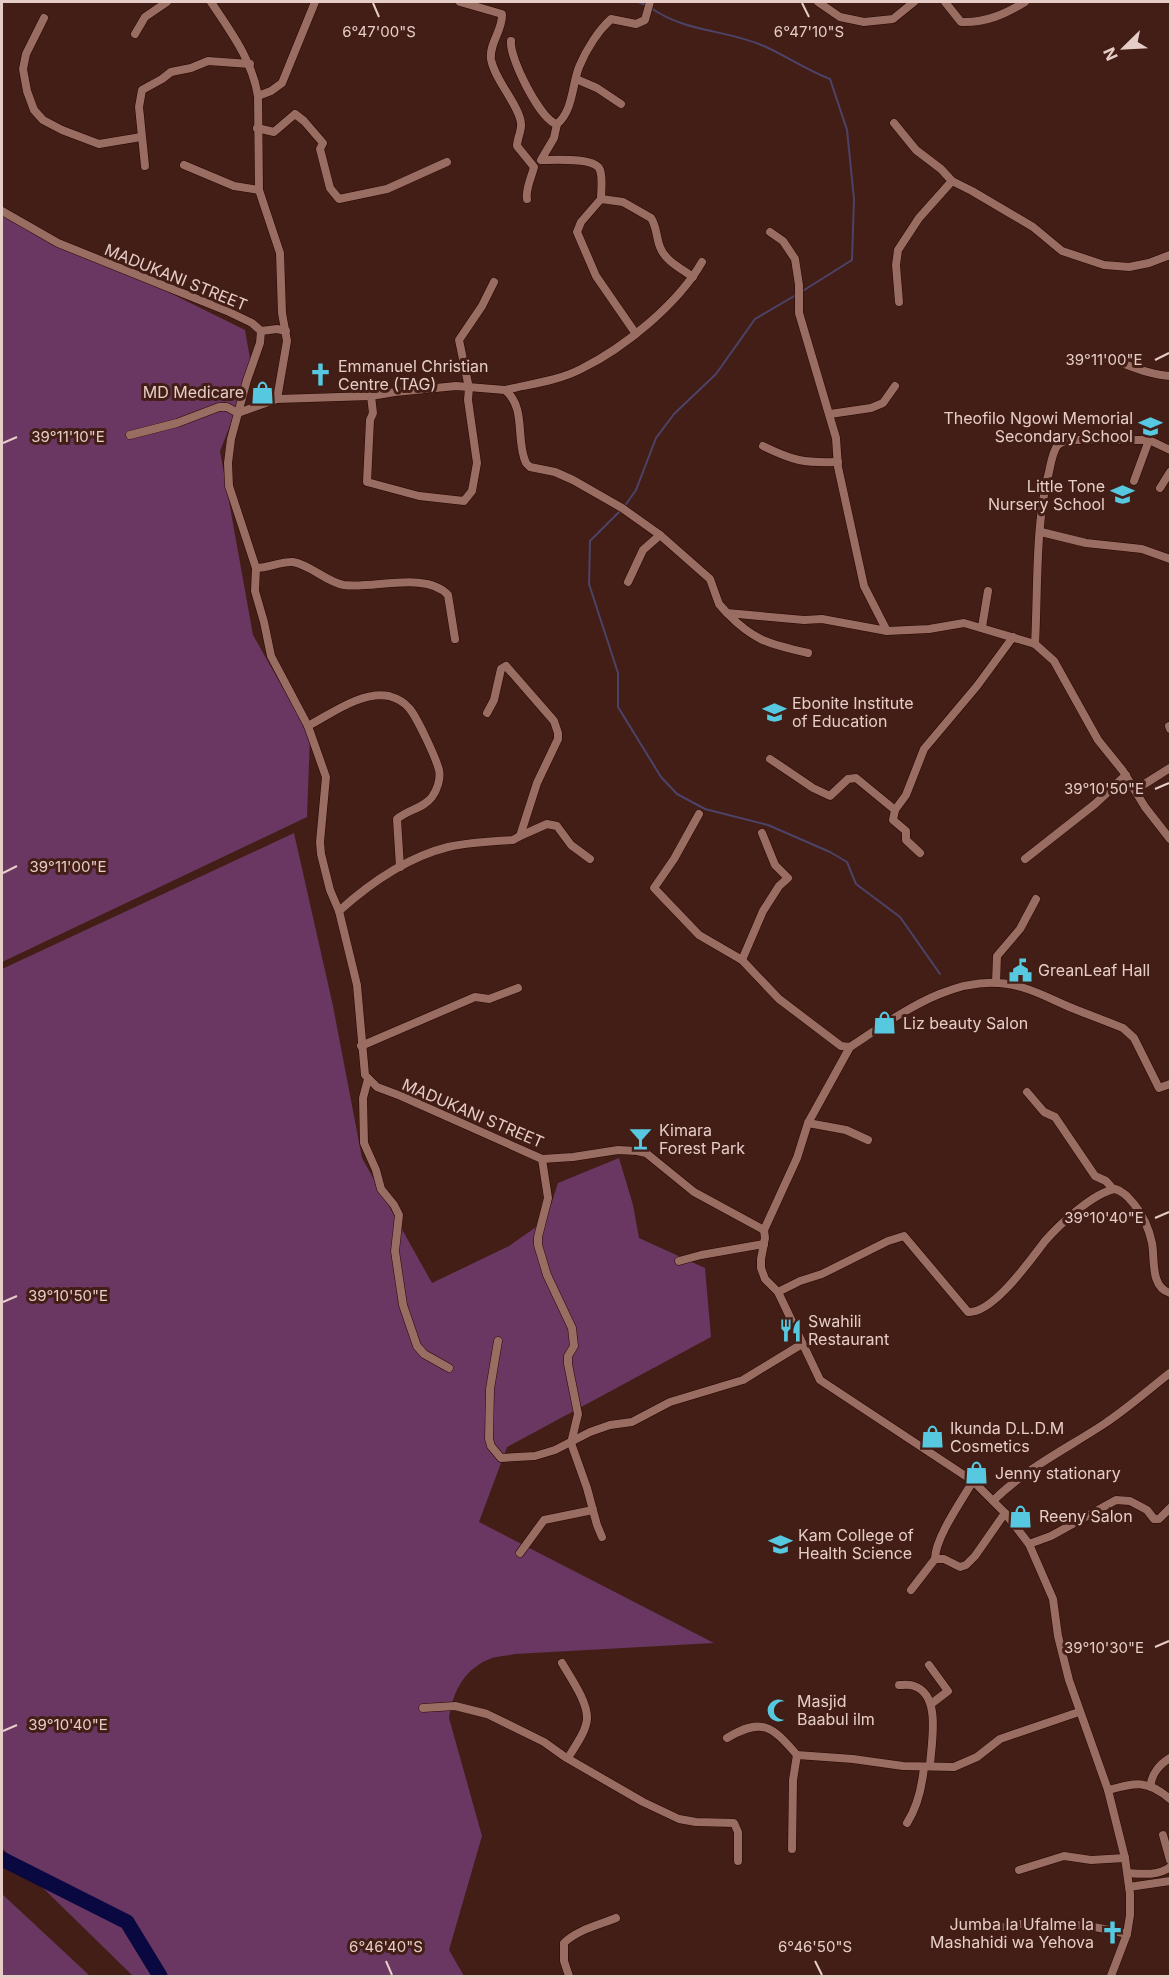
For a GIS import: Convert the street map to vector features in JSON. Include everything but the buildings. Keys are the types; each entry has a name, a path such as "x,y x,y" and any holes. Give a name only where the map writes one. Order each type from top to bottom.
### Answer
{"street":[{"path":"135,34 146,17 167,2"},
{"path":"211,2 250,64 258,96 259,190 280,253 282,313 286,331 286,351 277,399"},
{"path":"258,96 271,92 282,84 315,2"},
{"path":"460,2 502,14 501,25 492,48 491,61 521,121 517,146 534,166"},
{"path":"528,199 526,194 534,166 541,160 554,138 557,124 569,106 580,65 606,23 611,19 636,24 645,20 650,2"},
{"path":"818,2 840,17 864,22 893,19 914,2"},
{"path":"945,2 961,22 968,22 1003,15 1025,2"},
{"path":"44,18 26,54 23,69 27,91 34,110 43,120 62,130 99,144 141,137"},
{"path":"511,42 513,58 534,99 549,122 557,124"},
{"path":"145,166 141,137 140,96 142,90 171,72 191,68 208,61 250,64"},
{"path":"576,79 597,88 621,104"},
{"path":"257,128 274,132 296,114 323,143 320,149 330,188 339,199 387,189 447,162"},
{"path":"894,123 916,150 951,181 972,190 1033,227 1062,251 1104,265 1129,267 1170,255"},
{"path":"541,160 588,161 601,171 601,199 581,222 577,232 596,276 636,334"},
{"path":"184,165 234,186 259,190"},
{"path":"899,302 896,265 898,250 919,218 951,181"},
{"path":"601,199 623,202 651,218 665,256 693,278"},
{"name":"MADUKANI STREET","path":"2,211 58,243 252,322 261,332 260,343 238,412 229,455 229,486 256,568 255,591 269,650 308,726 326,777 321,854 330,890 339,911 357,985 365,1075 376,1087 542,1159 637,1150 646,1154 694,1192 764,1230"},
{"path":"770,232 783,241 795,259 799,285 799,313 836,438 838,462 864,586 887,631"},
{"path":"130,435 177,423 219,407 227,407 238,412 277,399 371,396 456,386 505,390 546,381 580,370 636,334 677,296 693,278 702,262"},
{"path":"371,396 373,413 370,420 367,482 419,496 459,502 470,496 477,474 477,463 468,400 469,388 459,340 482,306 494,282"},
{"path":"261,332 268,329 286,331"},
{"path":"1099,356 1170,376"},
{"path":"830,414 884,404 895,386"},
{"path":"505,390 510,394 519,417 525,463 573,480 622,508 660,535 710,579 718,604 744,630 762,641 808,653"},
{"path":"1035,644 1045,484 1058,444 1074,440 1149,440 1170,450"},
{"path":"1134,481 1149,440"},
{"path":"763,446 790,459 809,463 838,462"},
{"path":"1160,488 1170,472"},
{"path":"1041,532 1086,543 1142,549 1170,559"},
{"path":"628,582 643,549 660,535"},
{"path":"256,568 295,562 343,585 406,582 433,587 447,593 455,639"},
{"path":"982,627 988,591"},
{"path":"727,613 822,620 887,631 929,629 964,623 1035,644 1054,661 1098,740 1126,775 1145,807 1170,839"},
{"path":"920,853 906,840 906,831 893,820 895,810 906,795 924,749 977,686 1013,637"},
{"path":"487,713 494,700 501,669 506,666 548,713 557,728 558,739 537,783 520,836"},
{"path":"308,726 359,699 369,697 391,697 410,709 433,754 439,770 439,778 432,797 397,819 400,867"},
{"path":"770,759 813,788 830,796 848,779 856,778 895,810"},
{"path":"1136,790 1170,768"},
{"path":"1025,859 1095,804 1126,775"},
{"path":"699,814 674,859 654,888 699,934 742,960 779,999 841,1046 850,1047"},
{"path":"339,911 375,882 400,867 446,848 513,840 551,824 561,830 571,845 590,859"},
{"path":"742,960 763,911 775,892 788,878 775,865 762,833"},
{"path":"996,983 997,956 1020,928 1036,899"},
{"path":"1111,1977 1127,1934 1130,1915 1125,1858 1108,1790 1079,1712 1058,1636 1053,1599 1029,1544 1005,1513 973,1481 938,1456 825,1385 815,1372 778,1293 765,1279 760,1259 764,1244 764,1230 797,1158 808,1123 850,1047 910,1007 929,998 976,984 996,983 1020,986 1124,1028 1134,1038 1159,1088 1170,1084"},
{"path":"361,1046 468,1000 489,999 518,988"},
{"path":"368,1079 363,1098 363,1143 376,1170 381,1189 399,1215 395,1251 404,1305 417,1346 424,1354 449,1368"},
{"path":"1027,1092 1044,1112 1055,1117 1095,1176 1106,1181 1113,1189"},
{"path":"808,1123 846,1130 868,1140"},
{"path":"542,1159 548,1198 538,1245 547,1275 570,1321 574,1339 574,1346 568,1356 568,1364 578,1414 571,1443 588,1488 602,1537"},
{"path":"778,1293 903,1236 968,1312 973,1312 993,1301 1006,1289 1058,1228 1098,1196 1113,1189 1119,1189 1144,1219 1152,1243 1158,1282 1163,1290 1170,1293"},
{"path":"679,1261 764,1244"},
{"path":"498,1341 492,1372 489,1439 495,1452 501,1458 535,1456 555,1450 590,1432 610,1425 632,1422 670,1402 743,1380 802,1344"},
{"path":"993,1501 1030,1470 1106,1423 1170,1373"},
{"path":"910,1590 935,1559 935,1551 950,1520 973,1481"},
{"path":"1029,1544 1051,1536 1116,1500 1130,1501 1147,1510 1154,1519 1159,1519 1170,1508"},
{"path":"520,1553 544,1520 593,1510"},
{"path":"935,1559 944,1559 960,1567 966,1565 975,1556 1005,1513"},
{"path":"562,1663 579,1692 587,1718 583,1732 568,1758"},
{"path":"929,1665 948,1691 931,1704"},
{"path":"899,1684 915,1686 923,1692 933,1710 927,1767 914,1812 907,1823"},
{"path":"423,1708 455,1706 487,1714 544,1742 643,1802 679,1819 734,1823 738,1832 738,1861"},
{"path":"727,1738 750,1727 768,1727 777,1733 797,1755 927,1767 954,1767 977,1757 1000,1739 1079,1712"},
{"path":"792,1849 793,1780 797,1755"},
{"path":"1151,1787 1155,1773 1170,1758"},
{"path":"1108,1790 1134,1783 1151,1787 1170,1799"},
{"path":"1163,1835 1170,1860"},
{"path":"1019,1870 1064,1856 1091,1860 1125,1858"},
{"path":"1128,1874 1166,1871 1170,1867"},
{"path":"1129,1887 1170,1881"},
{"path":"569,1977 564,1961 564,1943 569,1938 616,1918"},
{"path":"1003,1927 1027,1923 1059,1923 1127,1934"}],"shaded area":[{"path":"2,215 245,330 252,370 220,451 253,635 310,736 307,817 2,962"},
{"path":"294,833 333,1006 362,1158 432,1283 509,1246 546,1220 558,1183 619,1158 633,1205 639,1238 705,1268 711,1337 507,1447 479,1522 714,1643 515,1654 487,1660 465,1677 456,1692 449,1718 482,1836 449,1950 464,1976 133,1976 2,1848 2,969"},
{"path":"2,1894 90,1976 2,1976"}],"waterway":[{"path":"638,2 646,5"},
{"path":"651,8 692,27 735,36 764,46 830,79 847,130 854,199 852,260 801,292"},
{"path":"624,507 636,490 656,438 674,414 716,374 755,319 796,295"},
{"path":"620,511 590,541 589,584 618,673 618,707 661,777 677,794 705,809 768,825 830,852 847,862 856,884 900,917 940,974"},
{"path":"2,1859 127,1922 160,1976"}],"place":[{"name":"Emmanuel Christian Centre (TAG)","path":"320,375"},
{"name":"MD Medicare","path":"262,392"},
{"name":"Theofilo Ngowi Memorial Secondary School","path":"1151,427"},
{"name":"Little Tone Nursery School","path":"1123,495"},
{"name":"Ebonite Institute of Education","path":"774,712"},
{"name":"GreanLeaf Hall","path":"1020,970"},
{"name":"Liz beauty Salon","path":"885,1023"},
{"name":"Kimara Forest Park","path":"641,1139"},
{"name":"Swahili Restaurant","path":"790,1330"},
{"name":"Ikunda D.L.D.M Cosmetics","path":"932,1437"},
{"name":"Jenny stationary","path":"977,1473"},
{"name":"Reeny Salon","path":"1021,1516"},
{"name":"Kam College of Health Science","path":"780,1544"},
{"name":"Masjid Baabul ilm","path":"779,1710"},
{"name":"Jumba la Ufalme la Mashahidi wa Yehova","path":"1112,1933"}]}
